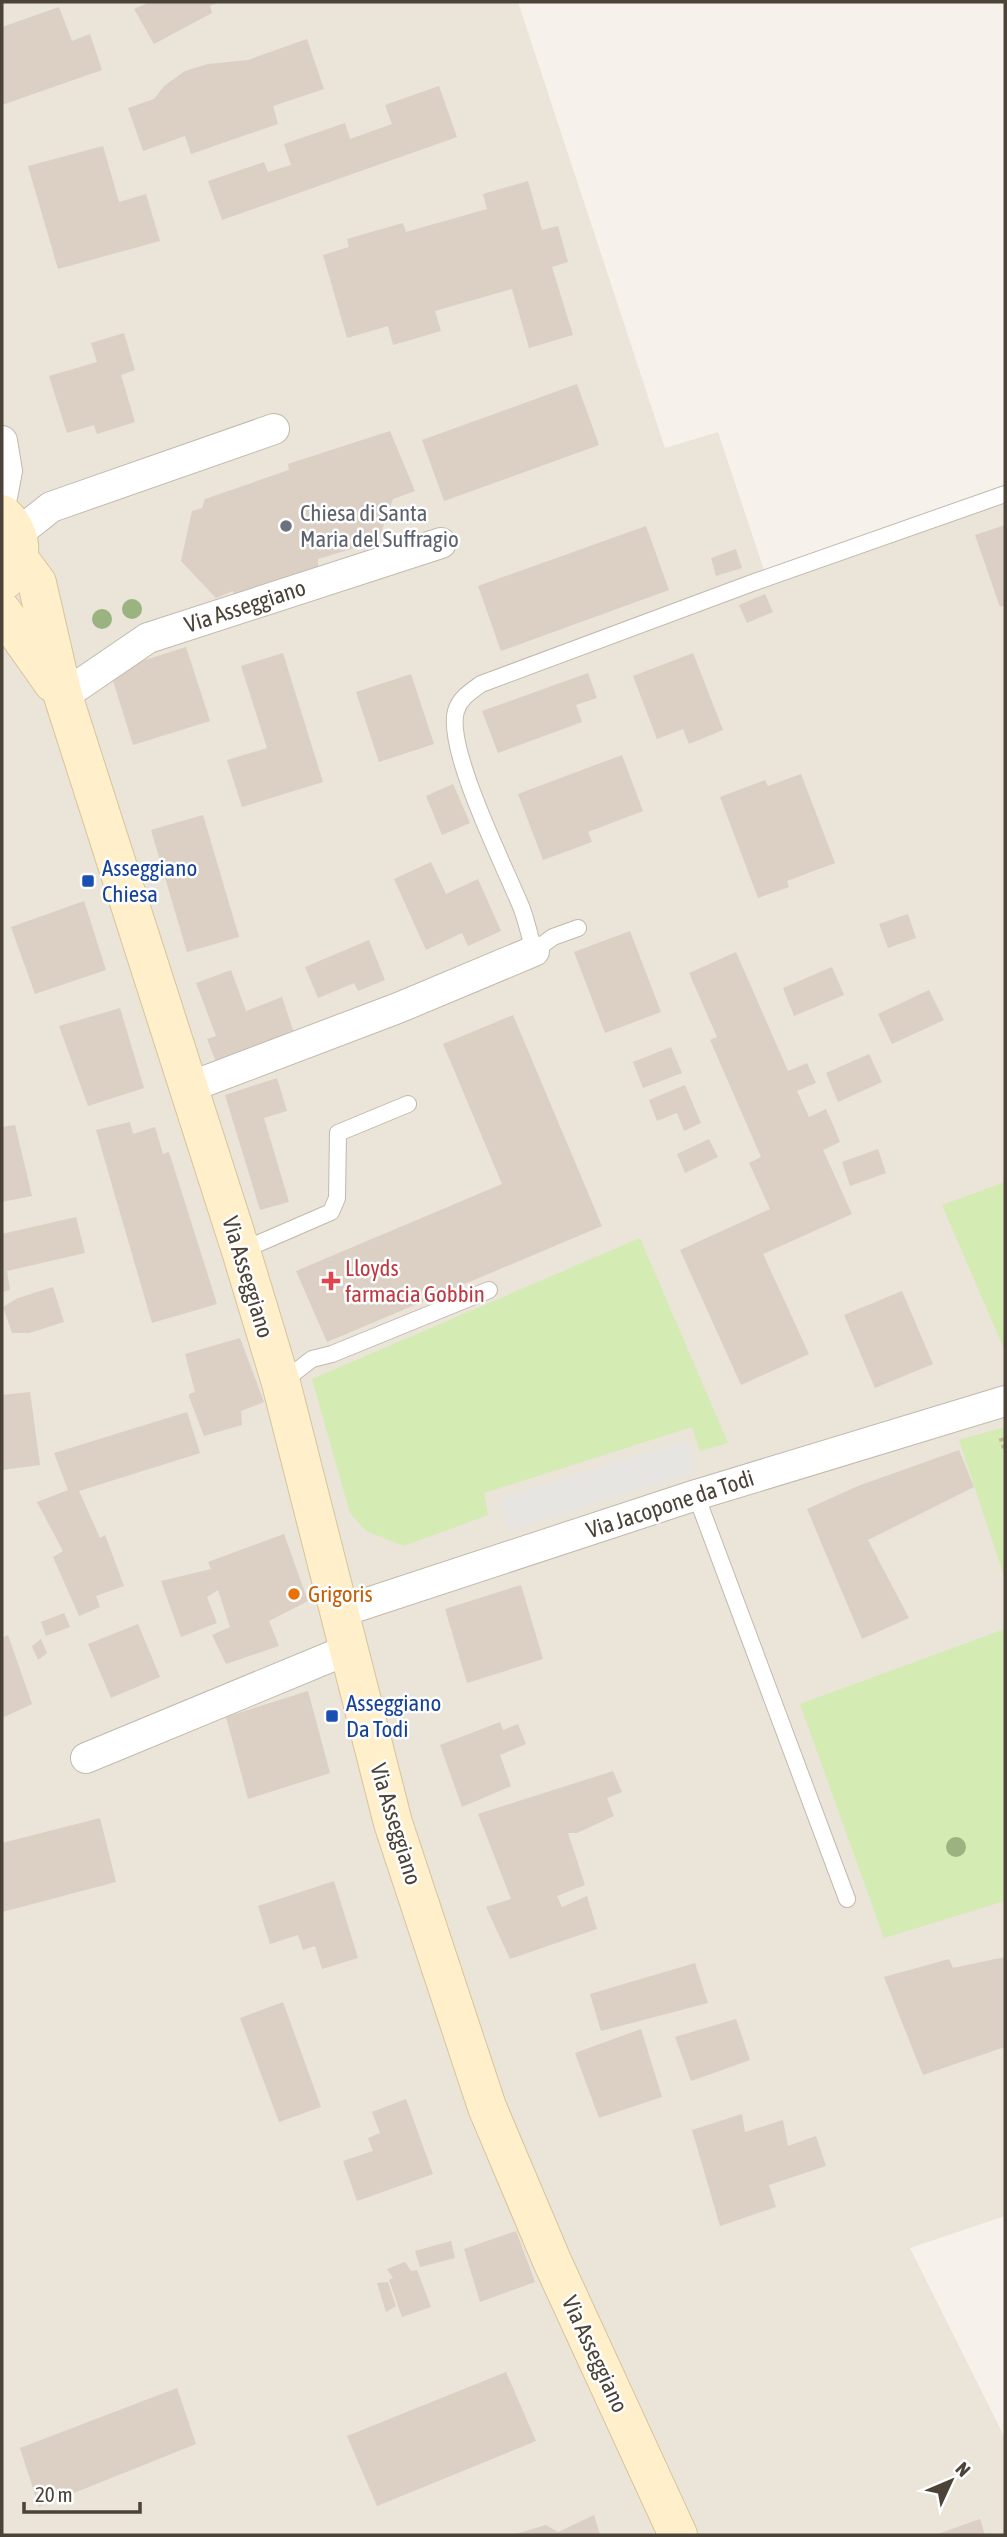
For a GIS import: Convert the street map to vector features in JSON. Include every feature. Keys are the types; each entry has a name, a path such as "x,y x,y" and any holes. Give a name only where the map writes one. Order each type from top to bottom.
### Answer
{"street":[{"name":"Via Asseggiano","path":"274,429 51,507 10,547 37,583 63,696 281,1383 393,1823 487,2107 552,2261 678,2535"},
{"path":"2,441 7,471 2,497"},
{"name":"Via Asseggiano","path":"63,696 148,638 441,543"},
{"name":"Via Asseggiano","path":"2,611 63,696"},
{"path":"187,1088 398,1009 534,951"},
{"name":"Via Jacopone da Todi","path":"338,1613 696,1495 1005,1401"},
{"path":"86,1758 347,1650"}],"lane":[{"path":"578,928 553,937 534,951 523,913 460,759 455,731 456,712 464,695 481,684 739,587 1005,494"},
{"path":"241,1251 331,1212 337,1198 338,1133 408,1104"},
{"path":"281,1383 312,1359 331,1354 489,1290"},
{"path":"696,1495 847,1899"}],"shaded area":[{"path":"2,2 518,2 665,448 718,432 768,582 1005,500 1005,2216 910,2248 1005,2438 1005,2535 2,2535"},
{"path":"687,1440 697,1471 510,1530 500,1499"}],"green space":[{"path":"1005,1182 1005,1351 942,1205"},
{"path":"640,1238 728,1443 700,1451 692,1427 484,1493 488,1515 404,1546 366,1531 350,1513 312,1379"},
{"path":"1005,1427 1005,1579 959,1440"},
{"path":"1005,1629 1005,1901 884,1938 800,1704"}],"building":[{"path":"150,2 219,2 210,6 212,13 154,44 134,9"},
{"path":"59,7 72,41 90,34 102,70 2,105 2,27"},
{"path":"307,39 324,89 273,106 278,124 191,154 185,136 143,151 128,108 154,99 164,86 185,71 208,64 248,60"},
{"path":"439,86 457,137 222,220 208,181 264,162 268,172 291,165 284,144 345,123 350,139 392,124 385,105"},
{"path":"103,146 119,202 146,194 160,241 58,269 28,166"},
{"path":"528,181 542,230 558,226 568,262 552,267 573,335 529,348 512,289 435,311 441,331 393,345 388,326 347,338 323,255 349,247 347,239 403,223 406,232 487,209 483,194"},
{"path":"124,333 135,370 121,375 135,422 97,434 94,425 67,433 49,376 97,362 91,343"},
{"path":"577,384 599,445 444,501 422,440"},
{"name":"Chiesa di Santa Maria del Suffragio","path":"390,431 415,491 393,499 378,541 318,559 318,568 235,597 233,591 216,598 181,561 192,511 202,508 205,499 289,470 288,464"},
{"path":"1005,525 1005,605 1000,607 975,535"},
{"path":"646,526 669,590 501,651 478,586"},
{"path":"736,549 742,568 716,576 711,558"},
{"path":"765,594 773,612 747,623 739,605"},
{"path":"186,647 210,721 133,745 110,671"},
{"path":"283,653 323,782 242,807 227,760 267,748 241,666"},
{"path":"693,653 723,730 689,744 683,729 657,739 633,676"},
{"path":"588,673 597,698 576,705 582,722 498,753 482,711"},
{"path":"411,674 434,744 379,762 356,692"},
{"path":"622,755 643,811 588,832 592,842 543,860 518,794"},
{"path":"801,774 835,863 787,881 789,887 758,898 720,797 765,780 768,786"},
{"path":"453,784 470,823 442,835 426,796"},
{"path":"203,815 239,937 187,952 151,830"},
{"path":"431,862 446,894 478,879 501,931 468,946 462,933 426,950 394,879"},
{"path":"84,901 106,970 35,994 11,927"},
{"path":"908,914 916,938 888,948 879,924"},
{"path":"630,931 661,1012 605,1033 574,952"},
{"path":"369,940 385,980 358,991 354,983 318,998 305,967"},
{"path":"736,952 788,1071 807,1063 816,1083 797,1091 809,1117 826,1109 840,1142 823,1150 852,1214 763,1254 809,1354 741,1385 680,1250 770,1209 749,1163 761,1157 710,1040 717,1037 689,973"},
{"path":"832,967 844,995 794,1016 783,988"},
{"path":"231,970 246,1011 282,997 294,1033 216,1062 207,1039 216,1036 196,983"},
{"path":"929,990 944,1020 892,1044 878,1014"},
{"path":"120,1008 144,1088 88,1106 59,1026"},
{"path":"513,1015 602,1226 327,1342 296,1271 502,1184 443,1044"},
{"path":"671,1047 682,1073 643,1088 633,1062"},
{"path":"869,1054 882,1082 838,1102 826,1073"},
{"path":"277,1078 287,1111 264,1118 289,1202 260,1210 225,1095"},
{"path":"685,1085 701,1123 684,1131 677,1113 657,1121 649,1100"},
{"path":"130,1122 133,1134 155,1127 163,1154 169,1152 217,1304 152,1323 96,1130"},
{"path":"15,1125 32,1196 2,1202 2,1127"},
{"path":"709,1139 718,1157 685,1173 677,1154"},
{"path":"878,1149 886,1173 850,1186 842,1162"},
{"path":"76,1217 85,1253 7,1271 10,1290 2,1292 2,1234"},
{"path":"53,1287 64,1322 29,1333 12,1333 3,1307 18,1298"},
{"path":"902,1291 933,1364 875,1388 844,1315"},
{"path":"240,1338 264,1402 241,1411 242,1425 204,1436 189,1397 189,1394 195,1392 185,1354"},
{"path":"30,1392 40,1465 2,1470 2,1395"},
{"path":"187,1412 200,1453 79,1491 100,1538 105,1535 124,1586 96,1596 100,1607 79,1616 53,1557 63,1551 37,1502 68,1490 54,1453"},
{"path":"959,1450 974,1487 868,1540 909,1618 862,1639 807,1509 858,1486"},
{"path":"284,1534 308,1601 269,1621 279,1646 226,1664 212,1635 230,1627 218,1590 207,1597 217,1623 181,1637 161,1581 211,1569 208,1562"},
{"path":"521,1585 543,1659 467,1683 445,1609"},
{"path":"64,1613 70,1627 46,1636 41,1622"},
{"path":"138,1624 160,1677 111,1698 88,1644"},
{"path":"8,1635 32,1704 2,1718 2,1638"},
{"path":"41,1639 47,1653 38,1660 32,1646"},
{"path":"308,1691 330,1773 248,1799 226,1717"},
{"path":"500,1722 503,1730 518,1724 526,1744 500,1755 511,1786 462,1807 440,1745"},
{"path":"613,1771 622,1792 607,1798 614,1816 577,1833 568,1833 585,1885 557,1896 562,1907 587,1896 597,1929 510,1959 486,1907 511,1899 478,1814"},
{"path":"100,1818 116,1882 2,1912 2,1843"},
{"path":"334,1881 358,1958 322,1969 315,1946 303,1950 298,1935 270,1944 258,1906"},
{"path":"1005,1957 1005,2047 923,2075 884,1977 949,1959 953,1968"},
{"path":"695,1963 708,2003 601,2031 590,1994"},
{"path":"283,2002 321,2107 279,2122 240,2018"},
{"path":"736,2019 750,2060 691,2081 675,2037"},
{"path":"641,2029 662,2097 599,2118 575,2053"},
{"path":"406,2099 433,2174 357,2201 343,2161 373,2151 368,2138 380,2133 372,2112"},
{"path":"742,2114 745,2132 783,2120 788,2146 816,2136 826,2166 769,2185 776,2207 720,2226 692,2130"},
{"path":"516,2231 535,2282 480,2302 464,2249"},
{"path":"451,2241 455,2258 420,2267 415,2251"},
{"path":"405,2262 411,2271 417,2270 431,2307 402,2317 389,2280 393,2278 387,2269"},
{"path":"388,2282 396,2306 386,2312 377,2283"},
{"path":"506,2372 536,2441 377,2506 347,2436"},
{"path":"177,2388 196,2444 39,2507 20,2448"},
{"path":"594,2515 600,2535 512,2535 546,2525 558,2532"},
{"path":"980,2519 985,2535 935,2535"}],"place":[{"name":"Chiesa di Santa Maria del Suffragio","path":"286,526"},
{"name":"Asseggiano Chiesa","path":"88,881"},
{"name":"Lloyds farmacia Gobbin","path":"331,1281"},
{"name":"Grigoris","path":"294,1594"},
{"name":"Asseggiano Da Todi","path":"332,1716"}]}
